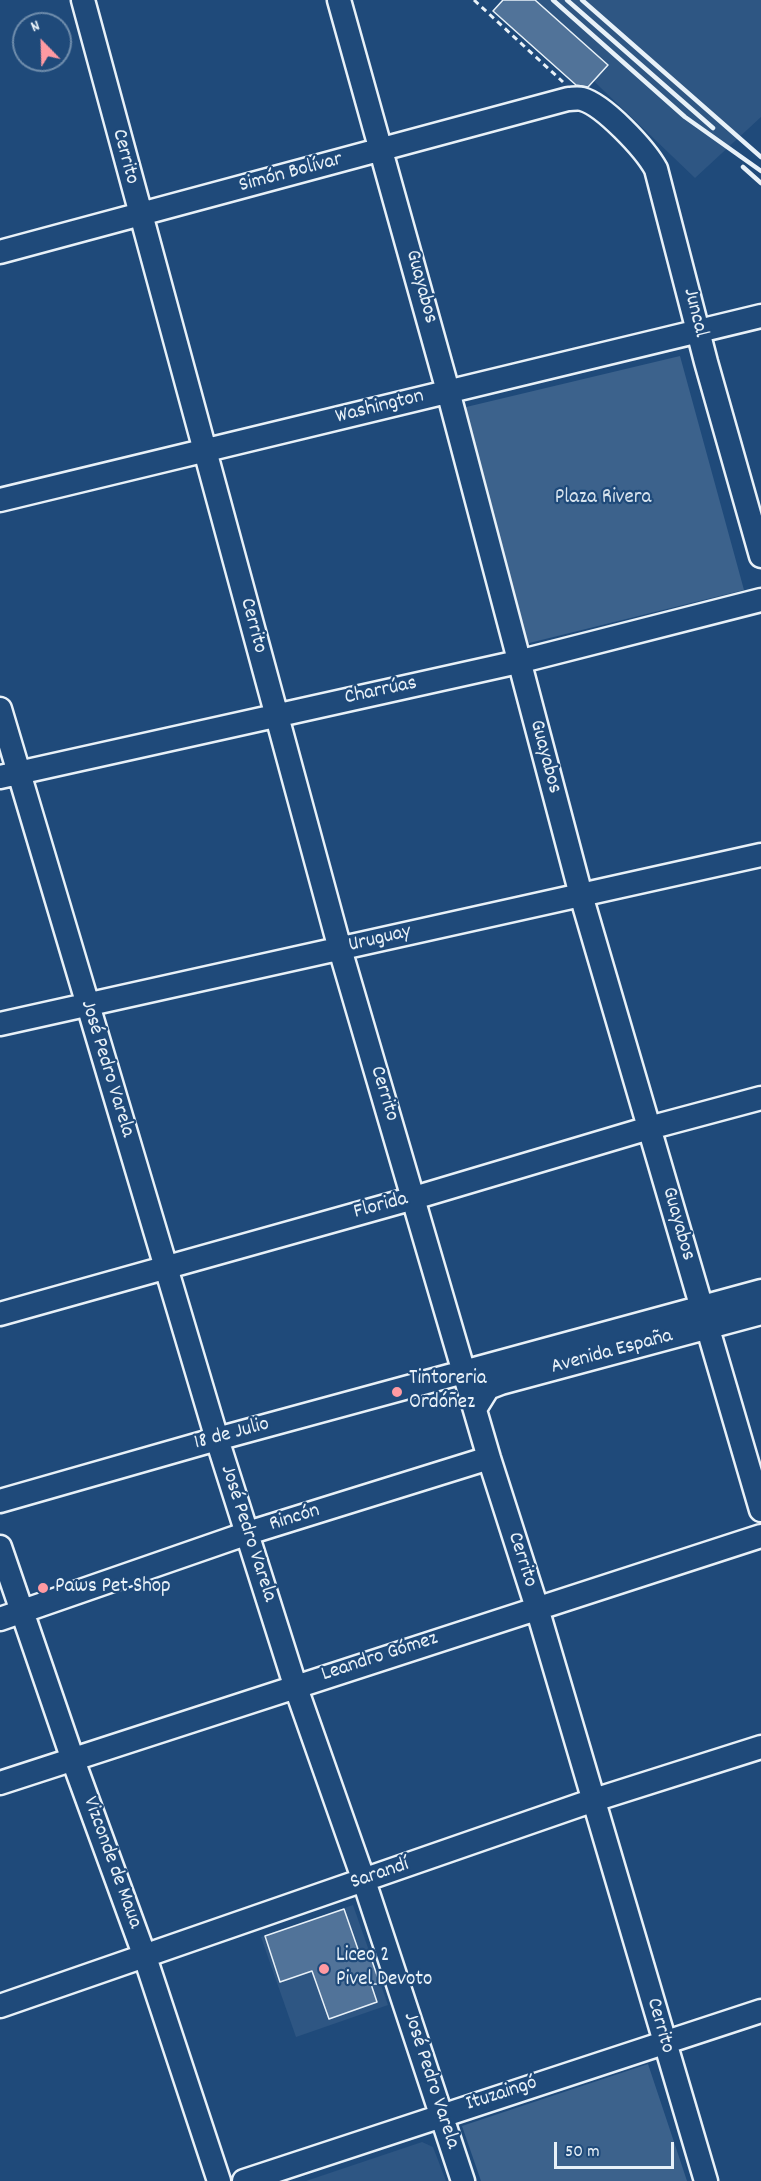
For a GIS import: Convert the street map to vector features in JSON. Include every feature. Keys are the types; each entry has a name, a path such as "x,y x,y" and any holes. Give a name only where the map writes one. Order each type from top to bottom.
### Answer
{"street":[{"name":"Cerrito","path":"83,0 206,451 275,716 340,949 489,1458 537,1608 706,2181"},
{"name":"Guayabos","path":"339,0 448,391 581,895 761,1510"},
{"name":"Simón Bolívar","path":"0,252 568,99 582,99"},
{"name":"Juncal","path":"582,99 599,109 637,142 656,169 761,556"},
{"name":"Washington","path":"0,501 761,316"},
{"name":"Charrúas","path":"9,776 518,662 761,600"},
{"name":"José Pedro Varela","path":"0,709 9,776 86,1006 217,1439 295,1685 364,1881 463,2181"},
{"name":"Uruguay","path":"0,1024 761,855"},
{"name":"Florida","path":"0,1314 761,1098"},
{"name":"Avenida España","path":"475,1408 488,1389 501,1383 706,1318 761,1292"},
{"name":"Avenida España","path":"465,1372 706,1318 761,1313"},
{"name":"18 de Julio","path":"0,1501 465,1372"},
{"name":"Rincón","path":"10,1615 248,1533 489,1458"},
{"name":"Leandro Gómez","path":"0,1783 295,1685 761,1536"},
{"name":"Vizconde de Maua","path":"0,1547 10,1615 73,1760 145,1957 219,2181"},
{"name":"Sarandí","path":"0,2006 594,1800 761,1747"},
{"name":"Ituzaingó","path":"244,2181 663,2041 761,2011"}],"path":[{"path":"474,0 582,99"}],"shaded area":[{"path":"509,0 761,0 761,117 695,178"},
{"name":"Liceo 2 Pivel Devoto","path":"353,1905 388,2005 296,2037 261,1937"},
{"path":"422,2142 433,2147 446,2181 306,2181"}],"green space":[{"name":"Plaza Rivera","path":"680,356 744,590 525,644 462,408"},
{"path":"648,2064 687,2181 481,2181 462,2126"}],"building":[{"path":"503,0 535,0 608,65 588,87 576,85 493,11"},
{"name":"Liceo 2 Pivel Devoto","path":"344,1909 360,1955 370,1955 380,1984 371,1984 377,2002 329,2019 312,1971 280,1982 265,1936"}],"railway":[{"path":"553,0 685,117 761,171"},
{"path":"567,0 713,128"},
{"path":"582,0 761,157"},
{"path":"743,167 761,183"}],"place":[{"name":"Tintoreria Ordóñez","path":"397,1392"},
{"name":"Paws Pet Shop","path":"43,1588"},
{"name":"Liceo 2 Pivel Devoto","path":"324,1969"}]}
